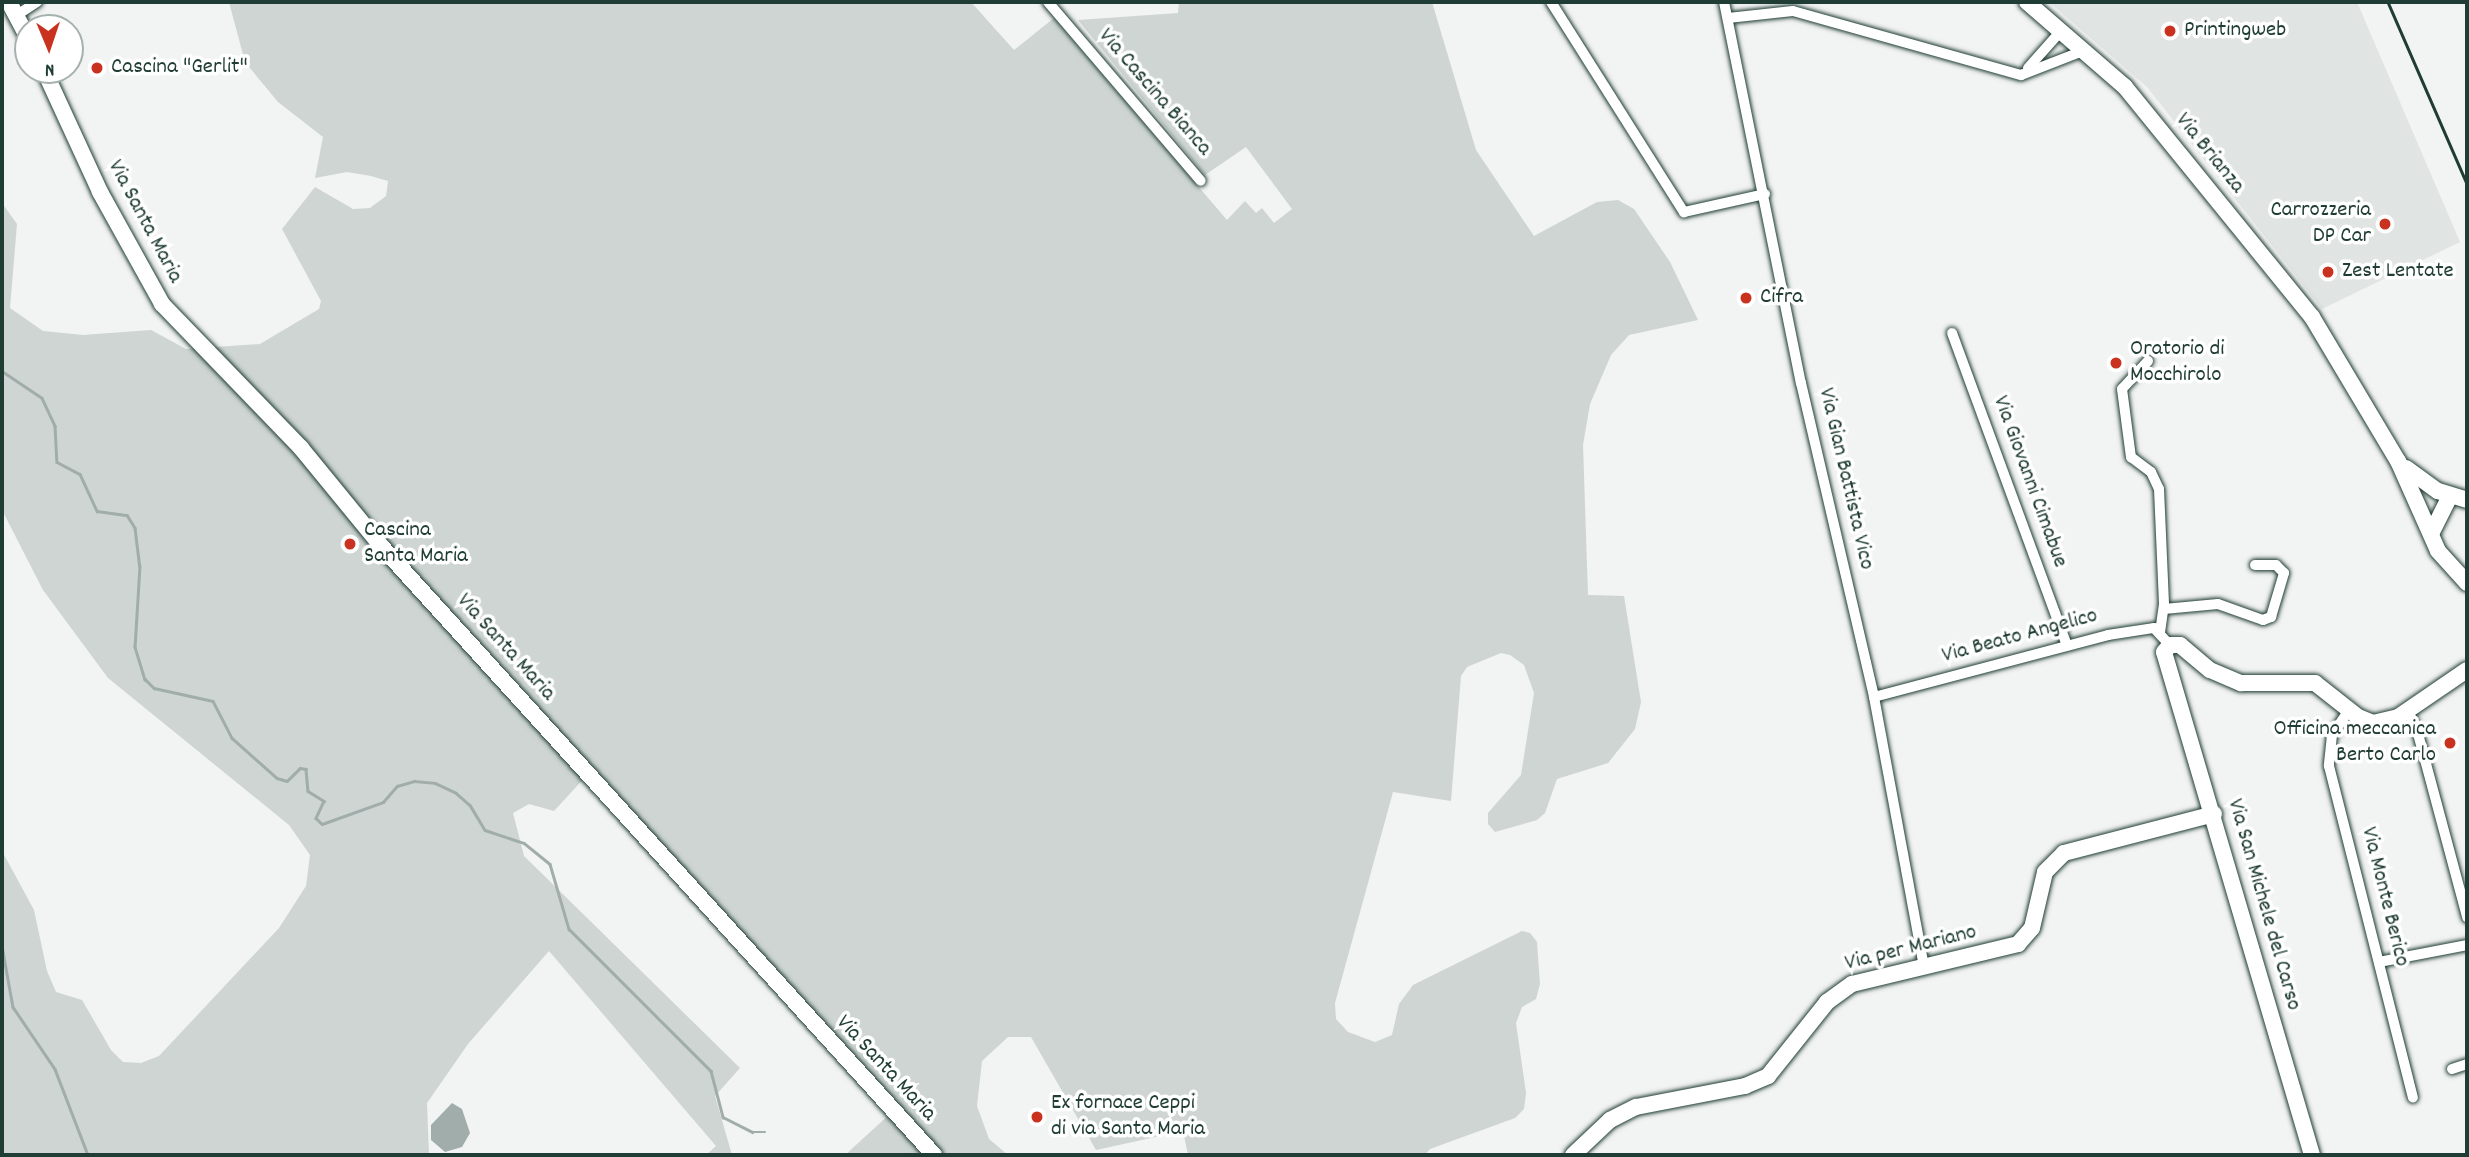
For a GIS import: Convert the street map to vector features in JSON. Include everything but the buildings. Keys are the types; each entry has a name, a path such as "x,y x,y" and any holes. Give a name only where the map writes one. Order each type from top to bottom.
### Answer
{"street":[{"path":"13,8 37,2"},
{"name":"Via Cascina Bianca","path":"1048,2 1201,181"},
{"path":"1551,2 1684,212 1765,194"},
{"name":"Via Gian Battista Vico","path":"1724,2 1765,194 1801,383 1874,697 1924,967"},
{"name":"Via Brianza","path":"2027,2 2125,88 2312,317 2399,461 2443,559 2467,583"},
{"path":"1728,18 1793,11 2013,74 2083,51"},
{"path":"2013,74 2040,60 2061,31"},
{"name":"Via Santa Maria","path":"51,84 162,304 301,448 382,547 934,1155"},
{"name":"Via Giovanni Cimabue","path":"1952,333 2067,646"},
{"path":"2148,361 2122,389 2131,457 2151,472 2160,489 2164,609 2160,631 2170,645 2180,645 2210,670 2236,682 2315,683 2350,710 2379,723 2408,711 2467,670"},
{"path":"2399,461 2444,494 2467,499"},
{"path":"2424,514 2444,494"},
{"path":"2431,534 2444,494"},
{"path":"2164,609 2218,604 2263,620 2271,617 2284,573 2276,565 2255,565"},
{"name":"Via Beato Angelico","path":"1874,697 2067,646 2151,628 2160,631"},
{"name":"Via San Michele del Carso","path":"2170,645 2163,655 2166,668 2214,814 2312,1155"},
{"name":"Via Monte Berico","path":"2350,710 2332,735 2329,766 2413,1098"},
{"path":"2408,711 2417,730 2467,917"},
{"name":"Via per Mariano","path":"1573,1155 1610,1120 1636,1107 1745,1086 1768,1076 1838,992 1869,979 2018,944 2032,928 2045,872 2064,853 2214,814"},
{"path":"2379,962 2467,945"},
{"path":"2452,1069 2467,1063"}],"shaded area":[{"path":"229,2 971,2 1014,50 1054,18 1227,220 1245,201 1256,213 1262,208 1274,223 1292,209 1246,147 1205,175 1078,20 1178,13 1179,2 1432,2 1476,150 1534,236 1597,202 1618,200 1634,209 1670,262 1698,320 1629,335 1611,355 1590,404 1583,445 1588,595 1624,596 1641,702 1635,729 1608,763 1557,779 1545,813 1537,820 1495,832 1488,824 1488,813 1521,775 1534,693 1524,665 1510,655 1501,653 1467,667 1461,676 1451,801 1393,792 1335,1003 1336,1019 1348,1032 1375,1042 1392,1035 1399,1004 1413,985 1522,931 1530,933 1537,942 1540,984 1536,999 1522,1007 1516,1023 1526,1093 1524,1109 1515,1118 1430,1149 1425,1155 1188,1155 1183,1131 1096,1150 1031,1037 1008,1037 982,1061 977,1106 989,1139 1008,1155 845,1155 891,1113 588,774 554,811 529,804 513,813 524,856 740,1068 715,1096 732,1155 706,1155 716,1146 549,951 468,1044 427,1103 429,1155 2,1155 2,851 34,910 47,971 56,992 82,1000 111,1050 123,1062 141,1063 159,1056 279,928 306,886 310,855 289,825 108,678 43,590 2,510 2,203 17,224 10,308 43,331 83,335 151,330 186,349 260,344 319,309 321,301 282,229 315,187 353,209 370,208 386,196 388,181 371,176 347,172 315,178 323,137 278,102 245,62"},
{"path":"2049,2 2357,2 2460,242 2322,309 2147,87"},
{"path":"452,1103 462,1109 470,1133 462,1147 445,1152 431,1140 431,1125"}],"waterway":[{"path":"2,371 42,398 55,426 57,462 80,474 97,511 127,515 135,528 140,566 135,647 145,679 154,688 213,701 232,738 277,778 287,781 300,768 306,769 308,791 324,801 316,818 322,824 383,802 397,786 414,781 435,783 456,793 470,805 485,830 524,843 550,864 569,929 711,1071 723,1117 752,1132 765,1132"},
{"path":"2,946 13,1007 55,1069 88,1155"}],"railway":[{"path":"2388,2 2467,184"}],"place":[{"name":"Printingweb","path":"2170,31"},
{"name":"Cascina \"Gerlit\"","path":"97,68"},
{"name":"Carrozzeria DP Car","path":"2385,224"},
{"name":"Zest Lentate","path":"2328,272"},
{"name":"Cifra","path":"1746,298"},
{"name":"Oratorio di Mocchirolo","path":"2116,363"},
{"name":"Cascina Santa Maria","path":"350,544"},
{"name":"Officina meccanica Berto Carlo","path":"2450,743"},
{"name":"Ex fornace Ceppi di via Santa Maria","path":"1037,1117"}]}
